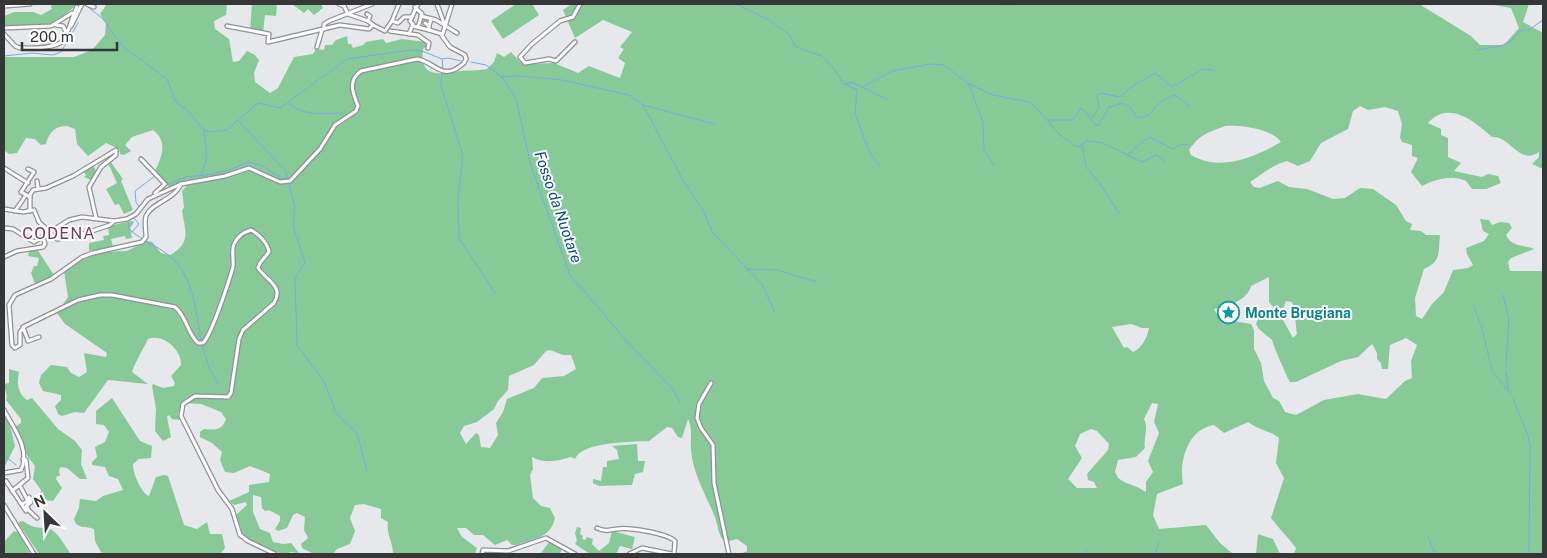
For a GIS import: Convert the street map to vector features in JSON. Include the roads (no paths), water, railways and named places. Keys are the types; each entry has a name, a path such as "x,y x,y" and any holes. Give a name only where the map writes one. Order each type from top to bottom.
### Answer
{"street":[{"path":"4,6 30,4"},
{"path":"87,4 94,7"},
{"path":"339,4 344,6 347,13 385,31 392,21 399,4"},
{"path":"317,47 324,24 372,4"},
{"path":"437,4 444,24"},
{"path":"442,34 452,4"},
{"path":"575,42 556,60 525,62 520,57 532,44 560,21 573,17 580,4"},
{"path":"55,25 66,19 80,5"},
{"path":"72,26 80,5"},
{"path":"4,34 15,46 24,48 58,44 66,35 69,23 80,5"},
{"path":"417,5 421,15 418,27"},
{"path":"409,34 417,5"},
{"path":"367,14 370,16 372,24"},
{"path":"421,15 444,24 457,33"},
{"path":"154,195 181,184 225,176 248,168 280,182 290,181 320,149 335,125 356,111 358,106 352,87 358,74 371,67 421,59 442,72 464,63 466,59 464,55 450,47 442,34 429,28 418,27 407,16 398,23 392,21"},
{"path":"429,28 431,19"},
{"path":"425,23 429,28"},
{"path":"227,26 269,34 268,42 340,25 368,29 372,24"},
{"path":"4,28 55,25 65,27 66,35"},
{"path":"390,31 424,38 429,43 428,48"},
{"path":"38,185 44,188 74,176 117,151 116,155 101,168 89,187 96,218"},
{"path":"4,228 16,230 32,242 43,237 49,231 77,218 96,218 114,221 132,218 144,202 165,184 141,159"},
{"path":"4,168 28,183"},
{"path":"28,169 34,172 21,192 28,196 32,211 39,222 55,239 69,238 110,225 114,221"},
{"path":"15,211 38,185 45,183"},
{"path":"181,184 176,193 146,216 146,237 144,241 82,257 51,280 15,295 9,305 12,343 15,348 20,346 20,332 23,327 83,298 112,295 175,307 182,315 192,338 198,344 203,342 219,307 233,266 232,249 235,241 246,231 251,230 256,233 267,246 269,252 258,268 275,284 278,298 274,304 243,330 239,339 231,393 228,396 192,396 183,404 181,416 218,490 232,509 240,535 248,542 275,554"},
{"path":"4,209 32,211"},
{"path":"4,257 17,251 43,247 45,244 43,237"},
{"path":"23,327 28,341 39,337"},
{"path":"711,383 699,404 697,418 700,428 713,445 714,483 729,554"},
{"path":"4,410 22,444 23,459 21,470 4,473"},
{"path":"12,491 20,486 29,475 26,460 23,459"},
{"path":"6,482 21,504 37,518"},
{"path":"20,486 28,501 21,504"},
{"path":"26,497 31,501 26,506 28,511"},
{"path":"4,505 34,554"},
{"path":"597,528 607,532 619,528 642,530 671,537 675,541 673,554 642,548 629,554"},
{"path":"482,554 482,550 508,551 546,538 575,554"}],"waterway":[{"path":"736,4 769,20 789,34 796,47 822,56 833,67 843,83 857,90 855,113 868,149 879,166"},
{"path":"999,4 1009,5"},
{"name":"Fosso da Nuotare","path":"88,7 103,19 122,46 167,79 176,102 188,111 202,128 209,132 227,130 258,103 280,108 347,59 411,50 422,51 442,59 448,58 461,61"},
{"path":"1477,50 1501,46 1511,41 1520,31 1530,29 1543,20"},
{"path":"4,56 32,53 53,55 61,52 78,23"},
{"path":"442,59 443,69"},
{"name":"Fosso da Nuotare","path":"471,62 486,65 502,77 516,99 531,166 570,275 631,346 672,388 680,402"},
{"path":"863,87 892,71 931,64 944,65 969,84 983,123 984,150 994,165"},
{"path":"1092,118 1099,108 1097,96 1100,93 1120,97 1130,88 1155,73 1172,87 1203,69 1213,70"},
{"path":"442,73 441,86 463,156 458,198 459,238 495,293"},
{"path":"502,77 519,76 562,80 629,95 643,105 684,182 702,208 713,233 762,284 775,313"},
{"path":"846,84 852,82 888,100"},
{"path":"969,84 993,95 1029,102 1059,134 1077,147 1087,141 1103,143 1142,162 1157,155 1166,162"},
{"path":"1049,120 1073,120 1081,108 1098,126 1109,107 1122,103 1130,107 1137,117 1142,118 1167,98 1175,95 1189,106"},
{"path":"289,104 308,113 343,113"},
{"path":"643,105 714,124"},
{"path":"239,122 286,171 287,179"},
{"path":"202,173 207,157 204,130"},
{"path":"1128,154 1149,137 1173,149 1182,144 1189,145"},
{"path":"1082,144 1086,167 1101,185 1119,213"},
{"path":"161,178 168,184 186,177 213,174 232,169 248,162 262,166 283,179 287,178"},
{"path":"140,208 136,202 135,191 155,176"},
{"path":"289,183 295,208 293,226 305,262 295,278 297,345 325,383 336,413 357,433 367,470"},
{"path":"132,232 139,224 134,218 137,215"},
{"path":"129,222 130,230 172,258 185,275 193,297 201,341"},
{"path":"747,269 777,270 817,282"},
{"path":"1503,295 1509,319 1506,366"},
{"path":"1473,305 1481,325 1492,370"},
{"path":"202,345 209,368 218,383"},
{"path":"1506,371 1508,389"},
{"path":"1493,372 1511,394"},
{"path":"1513,398 1528,436 1530,447 1529,554"},
{"path":"4,455 16,465"},
{"path":"1428,537 1435,554"},
{"path":"1155,554 1159,542"},
{"path":"1085,554 1086,550"}],"place":[{"name":"Monte Brugiana","path":"1229,313"}],"district":[{"name":"CODENA","path":"59,233"}]}
